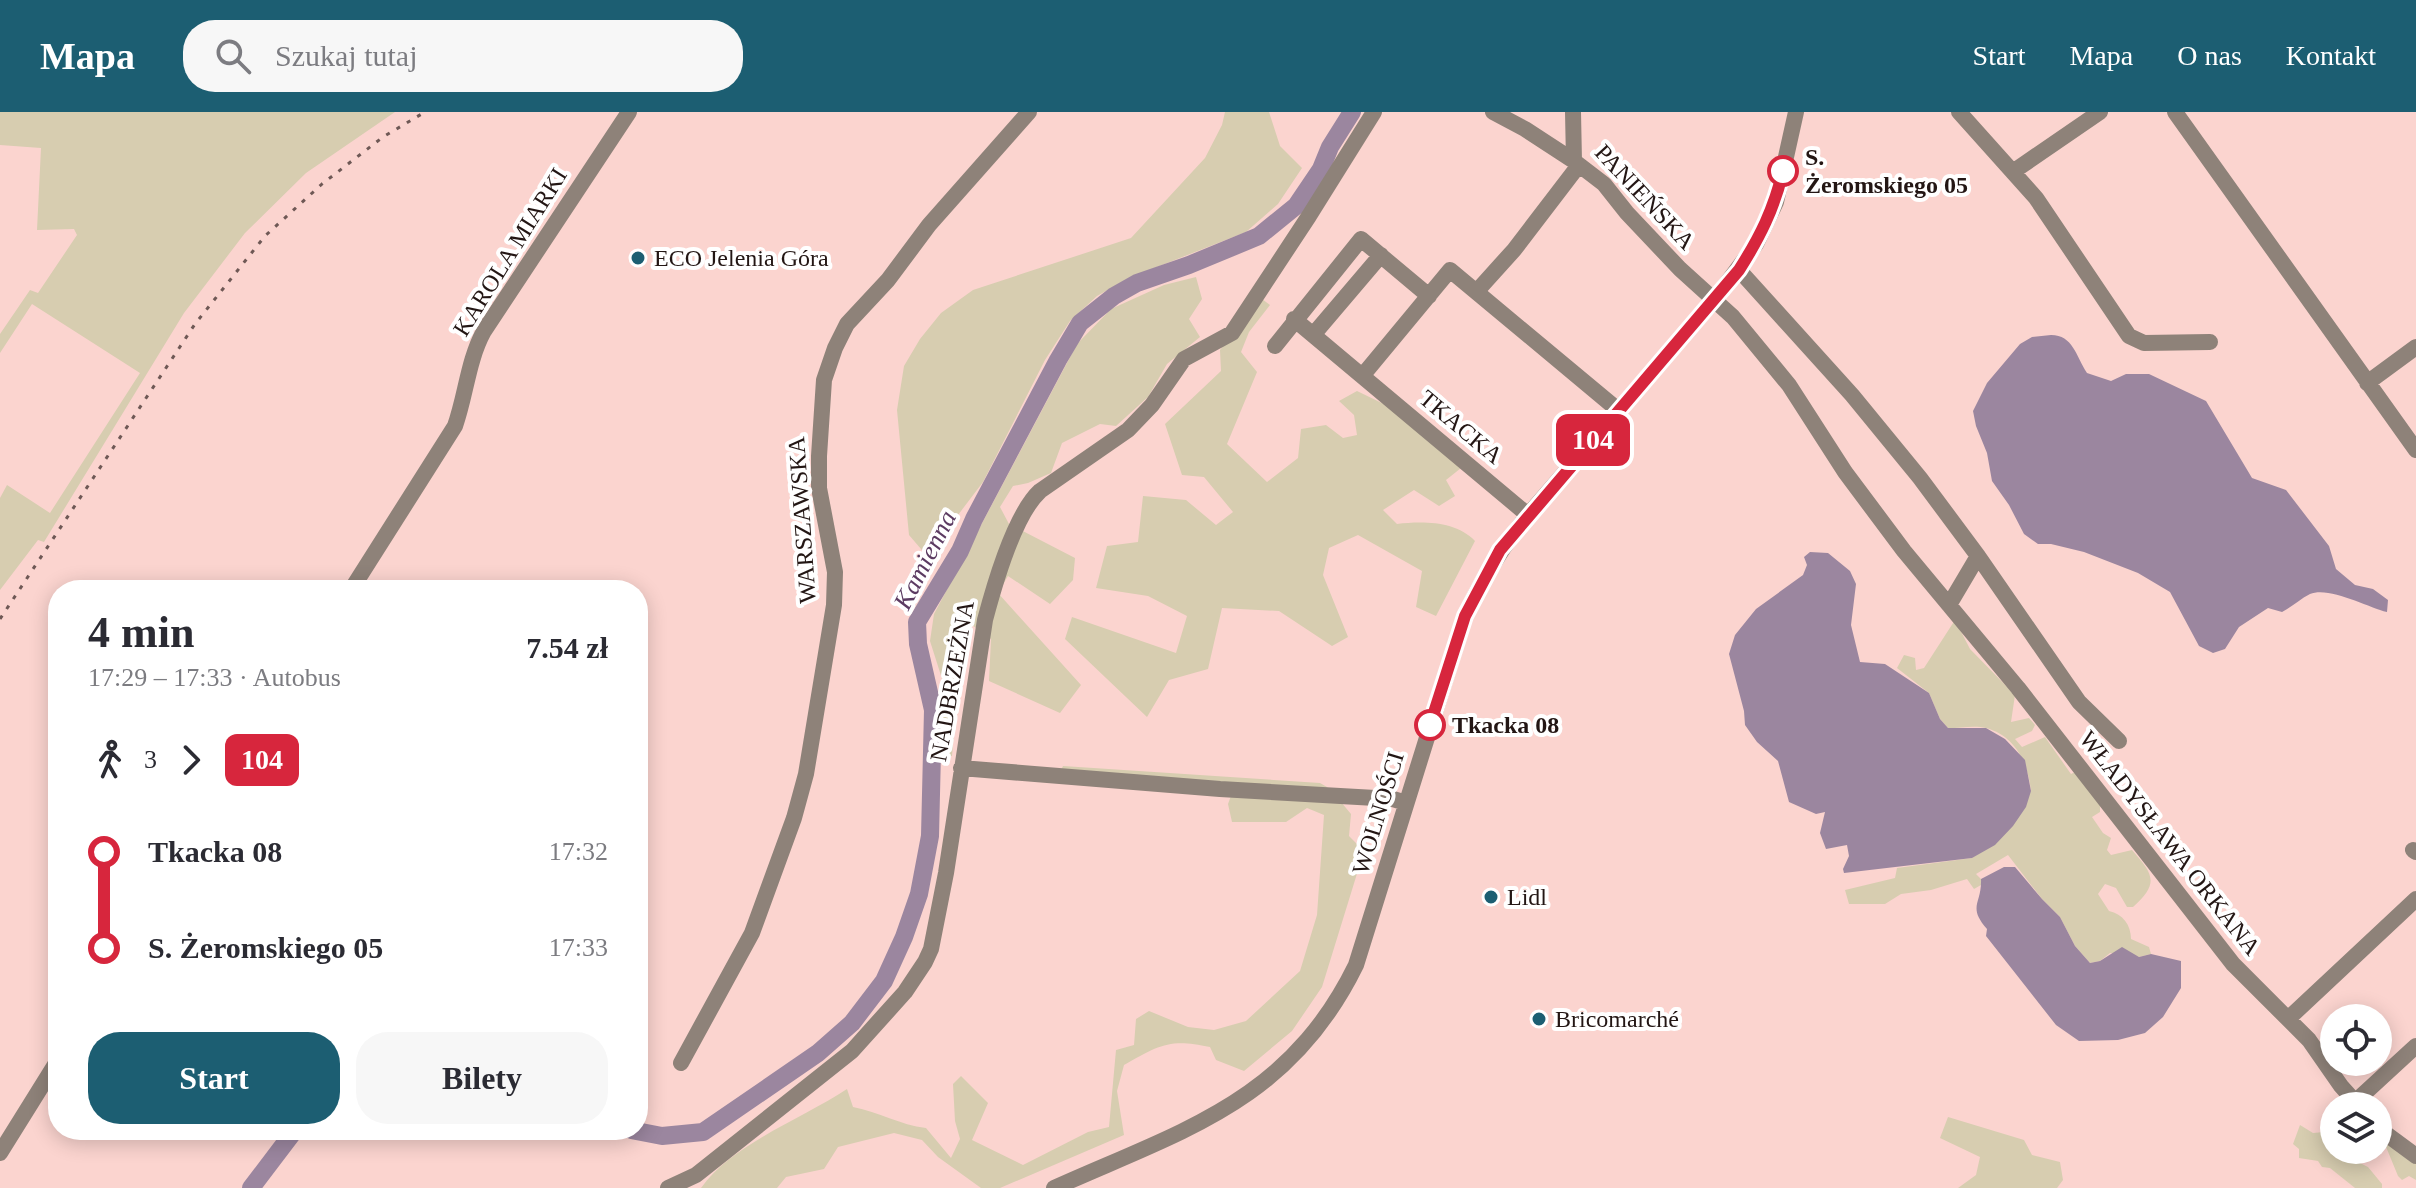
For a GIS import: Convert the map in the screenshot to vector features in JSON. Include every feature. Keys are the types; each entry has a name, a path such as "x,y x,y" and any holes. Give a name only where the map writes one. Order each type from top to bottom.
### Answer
{"street":[{"name":"KAROLA MIARKI","path":"357,580 455,426 474,349 484,331 629,112"},
{"name":"WARSZAWSKA","path":"681,1063 752,933 794,818 806,774 834,605 835,572 819,488 819,456 824,380 835,348 847,324 888,280 929,225 1029,112"},
{"name":"NADBRZEŻNA","path":"668,1188 696,1175 852,1051 917,975 933,939 946,873 985,620 993,589 1031,500 1128,430 1152,405 1184,359 1232,333 1374,112"},
{"path":"1477,291 1514,250 1576,163 1493,112"},
{"name":"PANIEŃSKA","path":"1573,112 1576,163 1604,184 1680,269 1715,299"},
{"name":"WOLNOŚCI","path":"1054,1188 1227,1109 1260,1087 1311,1039 1341,996 1356,965 1465,616 1500,550 1739,270 1762,234 1776,202 1796,112"},
{"path":"1959,112 2036,198 2129,336 2144,343 2210,342"},
{"path":"2014,171 2100,112"},
{"path":"2175,112 2416,450"},
{"path":"1275,346 1361,239 1429,296"},
{"path":"1313,335 1381,255"},
{"path":"1363,375 1450,270 1618,410"},
{"name":"WŁADYSŁAWA ORKANA","path":"1739,270 1852,395 1920,478 2079,702 2119,741"},
{"name":"WŁADYSŁAWA ORKANA","path":"1715,299 1789,385 1845,472 1904,551 2018,688 2233,964 2309,1040 2347,1092"},
{"name":"TKACKA","path":"1294,319 1528,515"},
{"path":"2367,383 2416,347"},
{"path":"1949,605 1978,556"},
{"path":"961,768 1290,795 1393,799 1406,803"},
{"path":"2289,1018 2416,899"},
{"path":"2370,1092 2416,1046"},
{"path":"0,1153 48,1076"},
{"path":"2392,1138 2416,1156"}],"shaded area":[{"path":"0,112 395,112 306,173 245,233 184,313 44,542 38,540 0,590 0,498 7,485 50,513 140,373 32,304 0,353 0,334 30,290 38,293 77,235 74,229 37,230 41,148 0,145"},
{"path":"1225,112 1269,112 1280,146 1302,168 1278,204 1246,232 1129,278 1097,296 1070,321 1045,360 983,482 927,556 909,535 897,410 904,366 920,339 941,313 973,290 1131,238 1205,158 1222,125"},
{"path":"1196,277 1202,299 1189,319 1200,337 1167,364 1148,397 1116,426 1100,424 1062,443 1051,473 1013,486 1000,507 1009,524 1075,558 1073,580 1050,604 1008,576 998,593 1081,685 1060,713 989,681 991,639 964,619 952,640 957,698 952,756 942,756 944,685 930,641 934,614 1077,344 1111,309 1164,285"},
{"path":"1262,299 1270,305 1249,332 1241,352 1257,372 1227,444 1267,482 1298,458 1301,429 1326,425 1343,438 1357,435 1354,415 1339,401 1357,391 1390,407 1461,468 1446,480 1455,496 1439,506 1414,490 1383,510 1397,524 1449,526 1475,541 1436,616 1416,607 1422,571 1358,535 1329,548 1323,575 1348,637 1332,646 1279,611 1222,608 1208,669 1169,680 1147,717 1065,639 1072,617 1176,653 1187,616 1148,596 1096,588 1107,546 1138,542 1143,496 1186,500 1216,525 1233,512 1204,477 1182,475 1165,424 1221,371 1220,350"},
{"path":"2051,335 2069,343 2087,373 2111,381 2126,374 2149,374 2206,401 2252,478 2286,490 2329,546 2336,569 2355,585 2373,589 2388,600 2387,612 2337,595 2318,592 2282,612 2268,608 2239,627 2225,649 2213,653 2199,646 2170,592 2138,573 2084,552 2038,544 2024,534 1992,481 1987,453 1973,411 1987,383 2020,344 2032,337"},
{"path":"1810,552 1828,553 1850,571 1856,584 1851,625 1860,662 1885,664 1929,693 1940,719 1948,728 1986,728 2005,739 2025,760 2031,791 2026,807 1995,845 1972,858 1844,873 1849,856 1847,845 1826,849 1820,833 1825,812 1816,814 1789,802 1778,761 1757,742 1745,725 1729,654 1735,635 1756,609 1803,575 1807,565 1804,557"},
{"path":"1955,620 1970,649 2015,695 2011,722 2029,718 2035,725 2032,731 2015,739 2022,747 2045,737 2071,774 2075,772 2100,805 2100,812 2092,817 2103,833 2111,838 2107,850 2111,855 2132,850 2149,872 2150,885 2133,907 2127,907 2116,888 2105,884 2098,894 2109,911 2125,921 2131,939 2149,947 2151,954 2139,957 2110,953 2100,961 2090,963 2075,946 2060,917 2008,855 1976,874 1981,879 1981,885 1974,889 1967,879 1931,890 1901,894 1885,904 1849,904 1845,890 1895,878 1897,868 1972,858 2031,791 2027,771 2013,744 1982,727 1948,728 1940,719 1929,693 1897,668 1904,655 1915,658 1916,670 1924,668"},
{"path":"1063,766 1320,783 1327,787 1336,802 1341,802 1351,814 1349,836 1364,851 1322,987 1292,1031 1244,1071 1216,1060 1210,1047 1196,1044 1165,1045 1136,1058 1124,1065 1117,1091 1124,1135 1000,1188 981,1188 938,1157 922,1140 894,1133 838,1147 824,1169 786,1177 777,1188 701,1188 714,1172 749,1145 847,1089 853,1107 926,1128 951,1158 960,1139 955,1121 953,1084 961,1076 988,1103 972,1140 1023,1165 1088,1132 1109,1127 1116,1050 1134,1045 1136,1019 1149,1011 1188,1027 1214,1030 1246,1021 1300,971 1317,915 1324,815 1307,808 1286,822 1232,822 1228,804 1235,785 1061,770"},
{"path":"2004,867 2015,867 2060,917 2075,946 2090,963 2100,961 2122,947 2139,957 2151,954 2181,961 2181,988 2163,1017 2145,1033 2118,1040 2079,1041 2056,1025 1986,936 1987,929 1978,915 1981,879"},
{"path":"1948,1117 2024,1140 2032,1155 2060,1162 2063,1180 2057,1188 1958,1188 1976,1175 1980,1157 1940,1138"},
{"path":"2300,1125 2313,1133 2320,1132 2320,1164 2299,1158 2299,1149 2293,1144"},
{"path":"2392,1146 2416,1160 2416,1180 2409,1176 2402,1180 2392,1161"},
{"path":"2320,1164 2362,1164 2368,1167 2382,1188 2355,1188 2330,1168"}],"waterway":[{"name":"Kamienna","path":"648,1133 662,1136 703,1132 818,1053 852,1023 884,981 919,894 930,836 933,710 918,644 917,622 960,551 1058,360 1080,323 1114,296 1137,283 1259,236 1296,206 1321,169 1330,147 1352,112"},
{"name":"Kamienna","path":"251,1188 287,1140"}],"railway":[{"path":"0,619 195,324 265,236 322,184 383,137 425,112"}],"bus line":[{"name":"104","path":"1430,725 1465,616 1500,550 1739,270 1767,224 1783,171"}],"place":[{"name":"S. Żeromskiego 05","path":"1783,171"},
{"name":"ECO Jelenia Góra","path":"638,258"},
{"name":"Tkacka 08","path":"1430,725"},
{"name":"Lidl","path":"1491,897"},
{"name":"Bricomarché","path":"1539,1019"}]}
